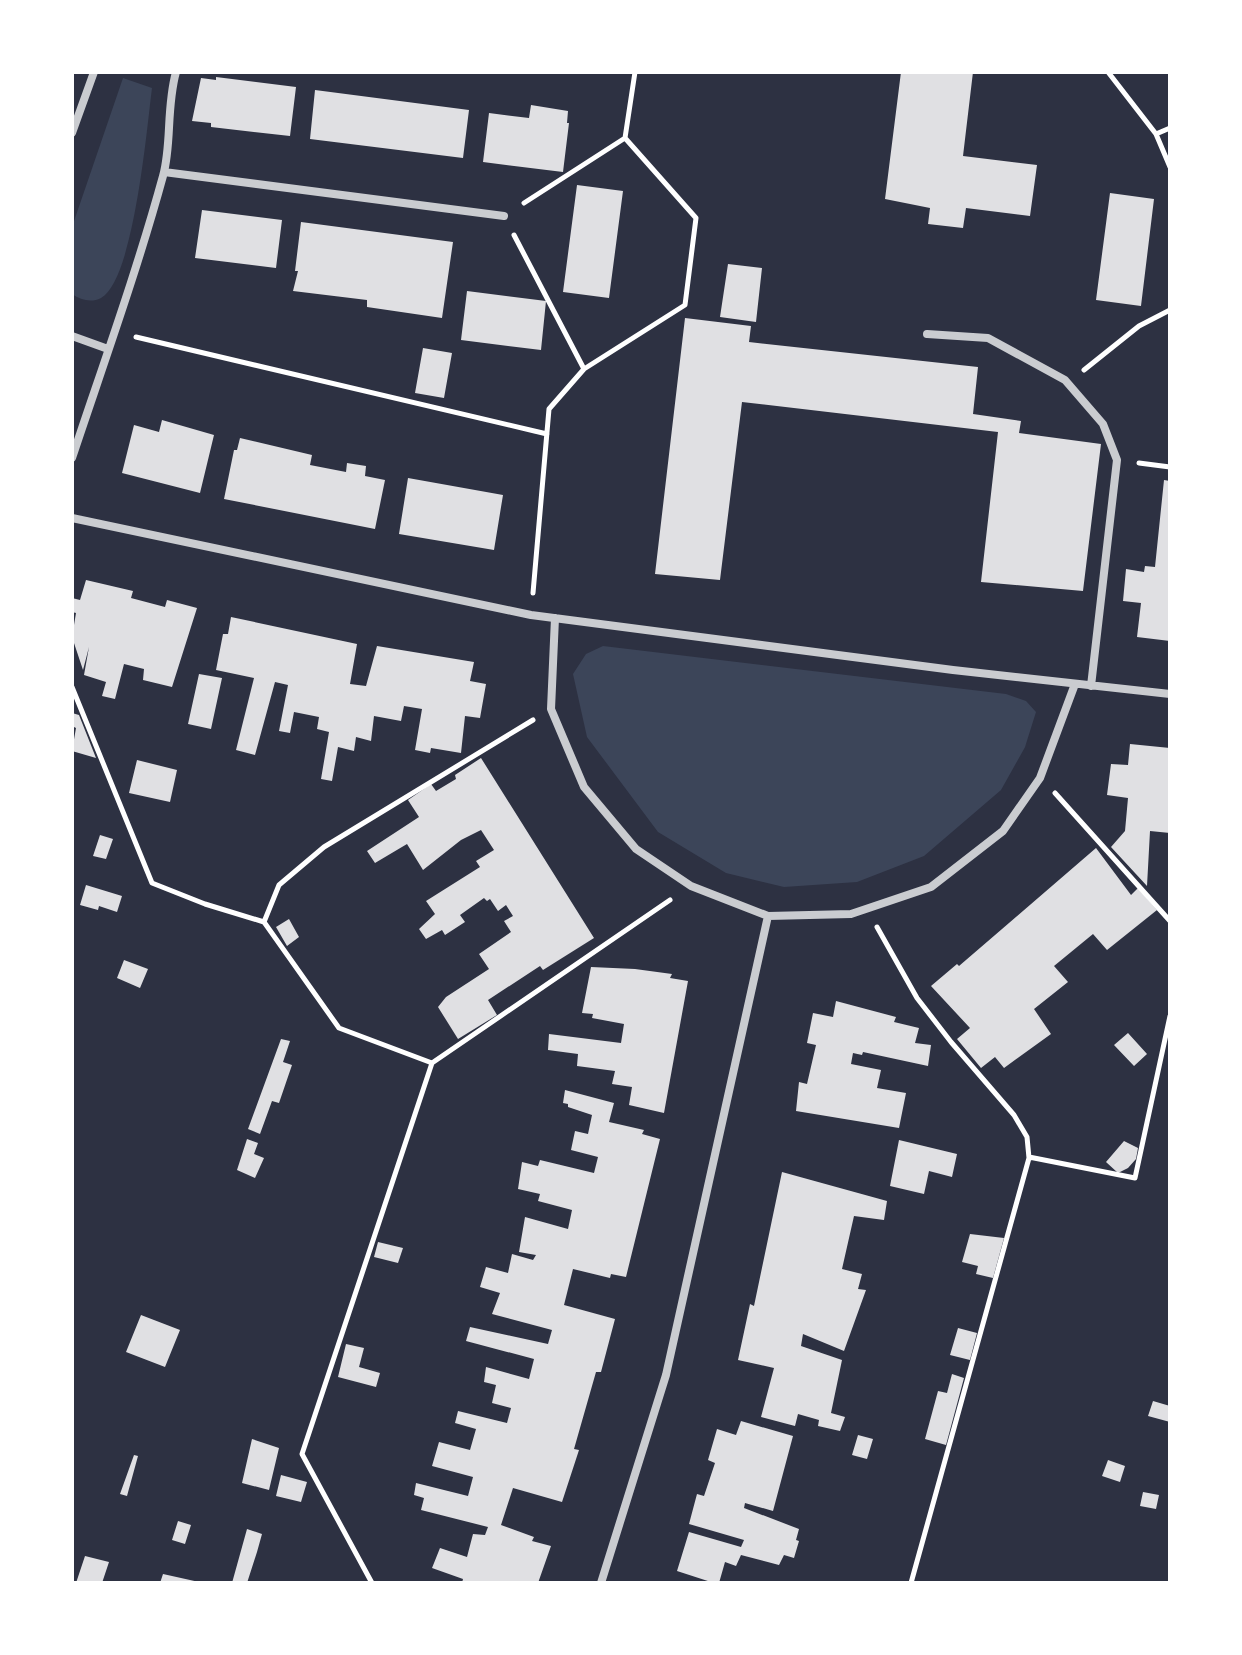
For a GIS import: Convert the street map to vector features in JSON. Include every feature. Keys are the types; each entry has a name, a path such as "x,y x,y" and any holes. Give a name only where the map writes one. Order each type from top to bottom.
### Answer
{"street":[{"path":"72,133 94,72"},
{"path":"72,458 164,172 169,96 176,72"},
{"path":"164,172 504,216"},
{"path":"927,334 988,338 1065,380 1103,424 1117,460 1091,686"},
{"path":"72,336 108,349"},
{"path":"72,518 531,615 1170,694"},
{"path":"555,618 551,709 584,787 636,849 691,886 768,916 851,914 931,887 1003,831 1040,778 1075,684"},
{"path":"601,1583 666,1375 768,916"}],"path":[{"path":"584,369 504,216 625,138 635,72"},
{"path":"1108,72 1156,134 1170,167"},
{"path":"1156,134 1170,128"},
{"path":"531,615 549,409 584,369 685,305 696,218 625,138"},
{"path":"1080,376 1085,368 1139,326 1170,310"},
{"path":"115,332 547,434"},
{"path":"1117,460 1170,467"},
{"path":"72,687 152,883 205,904 264,922 339,1028 432,1063"},
{"path":"264,922 279,885 324,847 551,709"},
{"path":"1040,778 1170,921"},
{"path":"372,1583 302,1454 432,1063 691,886"},
{"path":"867,909 917,998 1014,1115 1027,1137 1029,1157 911,1583"},
{"path":"1029,1157 1135,1178 1170,1016"}],"shaded area":[{"path":"123,78 152,88 137,201 122,263 112,285 101,298 86,300 72,294 72,227"},
{"path":"603,646 1006,694 1026,701 1036,712 1025,747 1029,740 1001,790 924,856 857,882 784,887 726,873 658,832 587,737 573,674 586,654"}],"building":[{"path":"901,72 973,72 963,156 1037,165 1030,216 966,208 963,228 928,224 930,208 885,199"},
{"path":"216,77 296,87 290,136 211,127 211,123 192,121 201,78 216,80"},
{"path":"315,90 469,110 463,158 310,139"},
{"path":"531,105 568,111 563,172 483,162 489,113 529,118"},
{"path":"577,185 623,191 609,298 563,292"},
{"path":"1110,193 1154,199 1141,306 1096,300"},
{"path":"202,210 282,220 276,268 195,258"},
{"path":"301,222 453,242 442,318 367,307 367,300 293,291 298,271 295,271"},
{"path":"728,264 762,268 756,322 720,317"},
{"path":"467,291 546,301 541,350 461,340"},
{"path":"685,318 751,326 749,342 978,367 973,414 1021,421 1019,433 1101,444 1083,591 981,582 998,432 742,402 720,580 655,574"},
{"path":"423,348 452,353 444,398 415,393"},
{"path":"162,420 214,435 200,493 122,473 134,425 159,432"},
{"path":"240,438 312,455 310,465 346,472 347,463 366,466 365,476 385,480 375,529 224,499 234,450 237,450"},
{"path":"408,478 503,495 494,550 399,534"},
{"path":"1164,480 1170,481 1170,641 1137,637 1141,603 1123,601 1126,569 1144,572 1145,566 1155,567"},
{"path":"86,580 133,591 131,598 165,607 167,600 197,608 172,687 143,680 144,669 124,664 115,699 102,696 106,682 84,675 89,647 83,670 72,637 76,613 72,612 72,598 80,600"},
{"path":"231,617 357,644 350,684 366,686 377,646 474,662 470,681 486,684 480,718 465,716 461,753 431,748 430,753 415,750 422,709 404,706 401,721 374,716 371,741 356,737 354,751 338,747 332,781 321,779 329,732 317,729 319,717 294,712 290,733 279,731 288,685 275,682 255,755 236,750 254,678 216,670 223,634 228,634"},
{"path":"199,674 222,678 211,729 188,724"},
{"path":"72,713 79,715 96,758 72,751 76,728 72,726"},
{"path":"1130,744 1170,748 1170,833 1150,831 1147,886 1111,847 1125,831 1128,798 1107,795 1111,764 1128,765"},
{"path":"481,758 594,938 543,970 540,966 488,1000 497,1015 458,1039 438,1007 446,997 489,969 479,954 511,932 504,921 513,916 506,905 498,911 490,899 487,901 484,898 460,915 465,922 445,935 442,930 426,939 419,929 435,914 426,901 480,867 476,861 494,850 481,830 461,840 423,870 407,844 375,863 367,851 419,817 408,800 431,784 436,791"},
{"path":"137,760 177,770 170,802 129,793"},
{"path":"100,835 113,839 106,859 93,856"},
{"path":"1096,848 1131,895 1138,888 1157,910 1107,950 1093,934 1054,966 1068,982 1034,1009 1051,1034 1004,1068 995,1057 981,1068 957,1039 970,1028 931,986 957,964 959,966"},
{"path":"86,885 122,896 117,912 99,906 98,910 80,905"},
{"path":"289,919 299,937 287,946 276,927"},
{"path":"124,960 148,969 140,988 117,978"},
{"path":"591,967 672,974 670,978 688,981 664,1113 629,1105 632,1087 612,1084 615,1071 577,1066 578,1054 548,1050 549,1034 621,1043 624,1024 582,1013"},
{"path":"836,1001 896,1017 894,1022 919,1028 915,1043 931,1045 928,1066 863,1052 862,1055 853,1053 851,1064 881,1070 877,1088 906,1093 899,1128 796,1111 799,1082 807,1084 816,1045 807,1043 813,1013 833,1017"},
{"path":"1128,1033 1147,1054 1134,1066 1114,1045"},
{"path":"281,1039 290,1041 283,1062 292,1065 279,1103 272,1101 260,1134 248,1129"},
{"path":"565,1090 614,1103 609,1122 644,1130 642,1134 660,1139 626,1277 611,1274 610,1278 573,1269 564,1305 615,1319 601,1372 596,1372 574,1449 579,1450 562,1502 513,1488 501,1525 534,1537 532,1541 551,1546 538,1583 462,1583 463,1579 432,1568 440,1548 467,1557 473,1534 485,1535 488,1527 421,1510 424,1498 414,1495 416,1483 468,1496 473,1477 432,1466 439,1442 470,1450 476,1429 455,1423 458,1411 507,1423 511,1408 492,1403 496,1385 484,1382 486,1367 529,1379 534,1359 466,1341 470,1327 548,1344 552,1330 492,1314 500,1293 480,1287 486,1267 508,1273 512,1254 533,1260 536,1255 519,1252 525,1217 568,1229 572,1210 538,1201 540,1194 518,1189 522,1162 538,1166 540,1160 594,1173 598,1157 571,1150 575,1131 588,1134 592,1115 563,1103"},
{"path":"247,1139 258,1143 254,1154 264,1158 255,1178 237,1170"},
{"path":"899,1140 957,1154 952,1177 929,1171 924,1194 890,1186"},
{"path":"1124,1141 1138,1148 1136,1159 1118,1173 1106,1162"},
{"path":"782,1172 887,1201 884,1220 854,1216 842,1269 862,1274 858,1289 866,1290 844,1351 803,1334 801,1346 842,1360 831,1413 845,1417 840,1431 818,1426 819,1420 798,1414 795,1426 761,1417 774,1368 738,1360 750,1304 754,1306"},
{"path":"970,1234 1004,1238 993,1278 976,1274 978,1266 962,1262"},
{"path":"378,1242 403,1248 398,1263 374,1257"},
{"path":"141,1315 180,1330 165,1367 126,1352"},
{"path":"958,1328 977,1333 970,1360 950,1355"},
{"path":"346,1344 364,1348 359,1367 380,1373 376,1387 338,1377"},
{"path":"952,1374 964,1378 946,1445 925,1439 938,1391 947,1393"},
{"path":"1153,1401 1170,1406 1170,1422 1148,1416"},
{"path":"741,1421 793,1436 773,1511 745,1503 744,1508 799,1529 796,1540 799,1541 794,1558 784,1555 779,1565 741,1555 736,1566 725,1562 719,1583 714,1583 677,1571 689,1532 741,1547 744,1540 689,1524 697,1494 704,1496 715,1463 708,1460 717,1429 736,1435"},
{"path":"858,1435 873,1439 867,1459 852,1455"},
{"path":"252,1439 279,1448 269,1490 242,1483"},
{"path":"134,1455 138,1456 127,1496 120,1494"},
{"path":"1108,1460 1125,1466 1120,1482 1102,1476"},
{"path":"281,1475 307,1482 301,1502 276,1496"},
{"path":"1143,1492 1159,1495 1156,1509 1140,1506"},
{"path":"178,1521 191,1525 185,1544 172,1540"},
{"path":"247,1529 262,1534 257,1552 247,1583 232,1583"},
{"path":"85,1556 109,1562 102,1583 76,1583"},
{"path":"163,1574 199,1582 199,1583 160,1583"}]}
